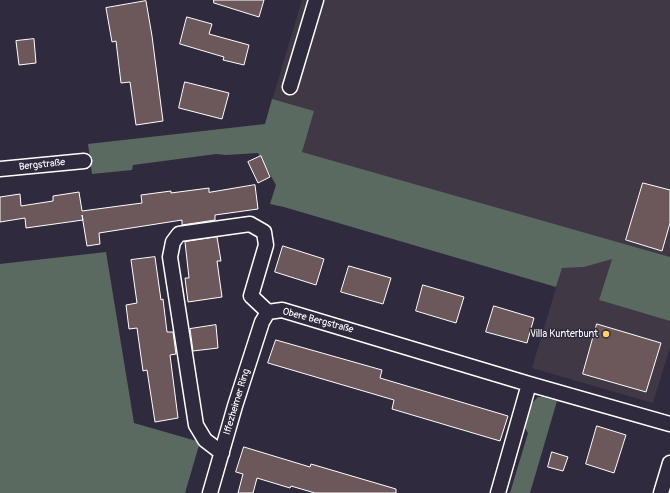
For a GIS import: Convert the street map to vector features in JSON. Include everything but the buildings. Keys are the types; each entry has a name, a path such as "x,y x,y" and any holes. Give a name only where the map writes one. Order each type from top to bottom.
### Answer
{"street":[{"path":"290,87 316,0"},
{"name":"Bergstraße","path":"0,169 84,161"},
{"name":"Obere Bergstraße","path":"222,453 206,440 196,426 170,257 173,242 179,234 250,224 264,232 266,245 251,296 268,312 282,310 670,424"},
{"name":"Iffezheimer Ring","path":"210,493 235,406 262,322 268,312"},
{"path":"498,493 530,384"},
{"path":"661,493 670,462"}],"shaded area":[{"path":"302,0 670,0 670,257 302,152 265,124"},
{"name":"Villa Kunterbunt","path":"612,258 599,300 670,321 670,347 653,403 532,368 562,268 584,267"}],"green space":[{"path":"272,99 314,111 302,152 670,257 670,321 599,300 612,259 584,267 562,268 556,287 270,204 276,185 258,153 226,155 216,154 133,165 132,170 92,174 88,144 265,124"},
{"path":"106,252 134,423 200,442 185,493 0,493 0,264"},
{"path":"538,397 557,401 530,493 510,493 528,433 524,426 531,404"}],"place":[{"name":"Villa Kunterbunt","path":"606,334"}]}
